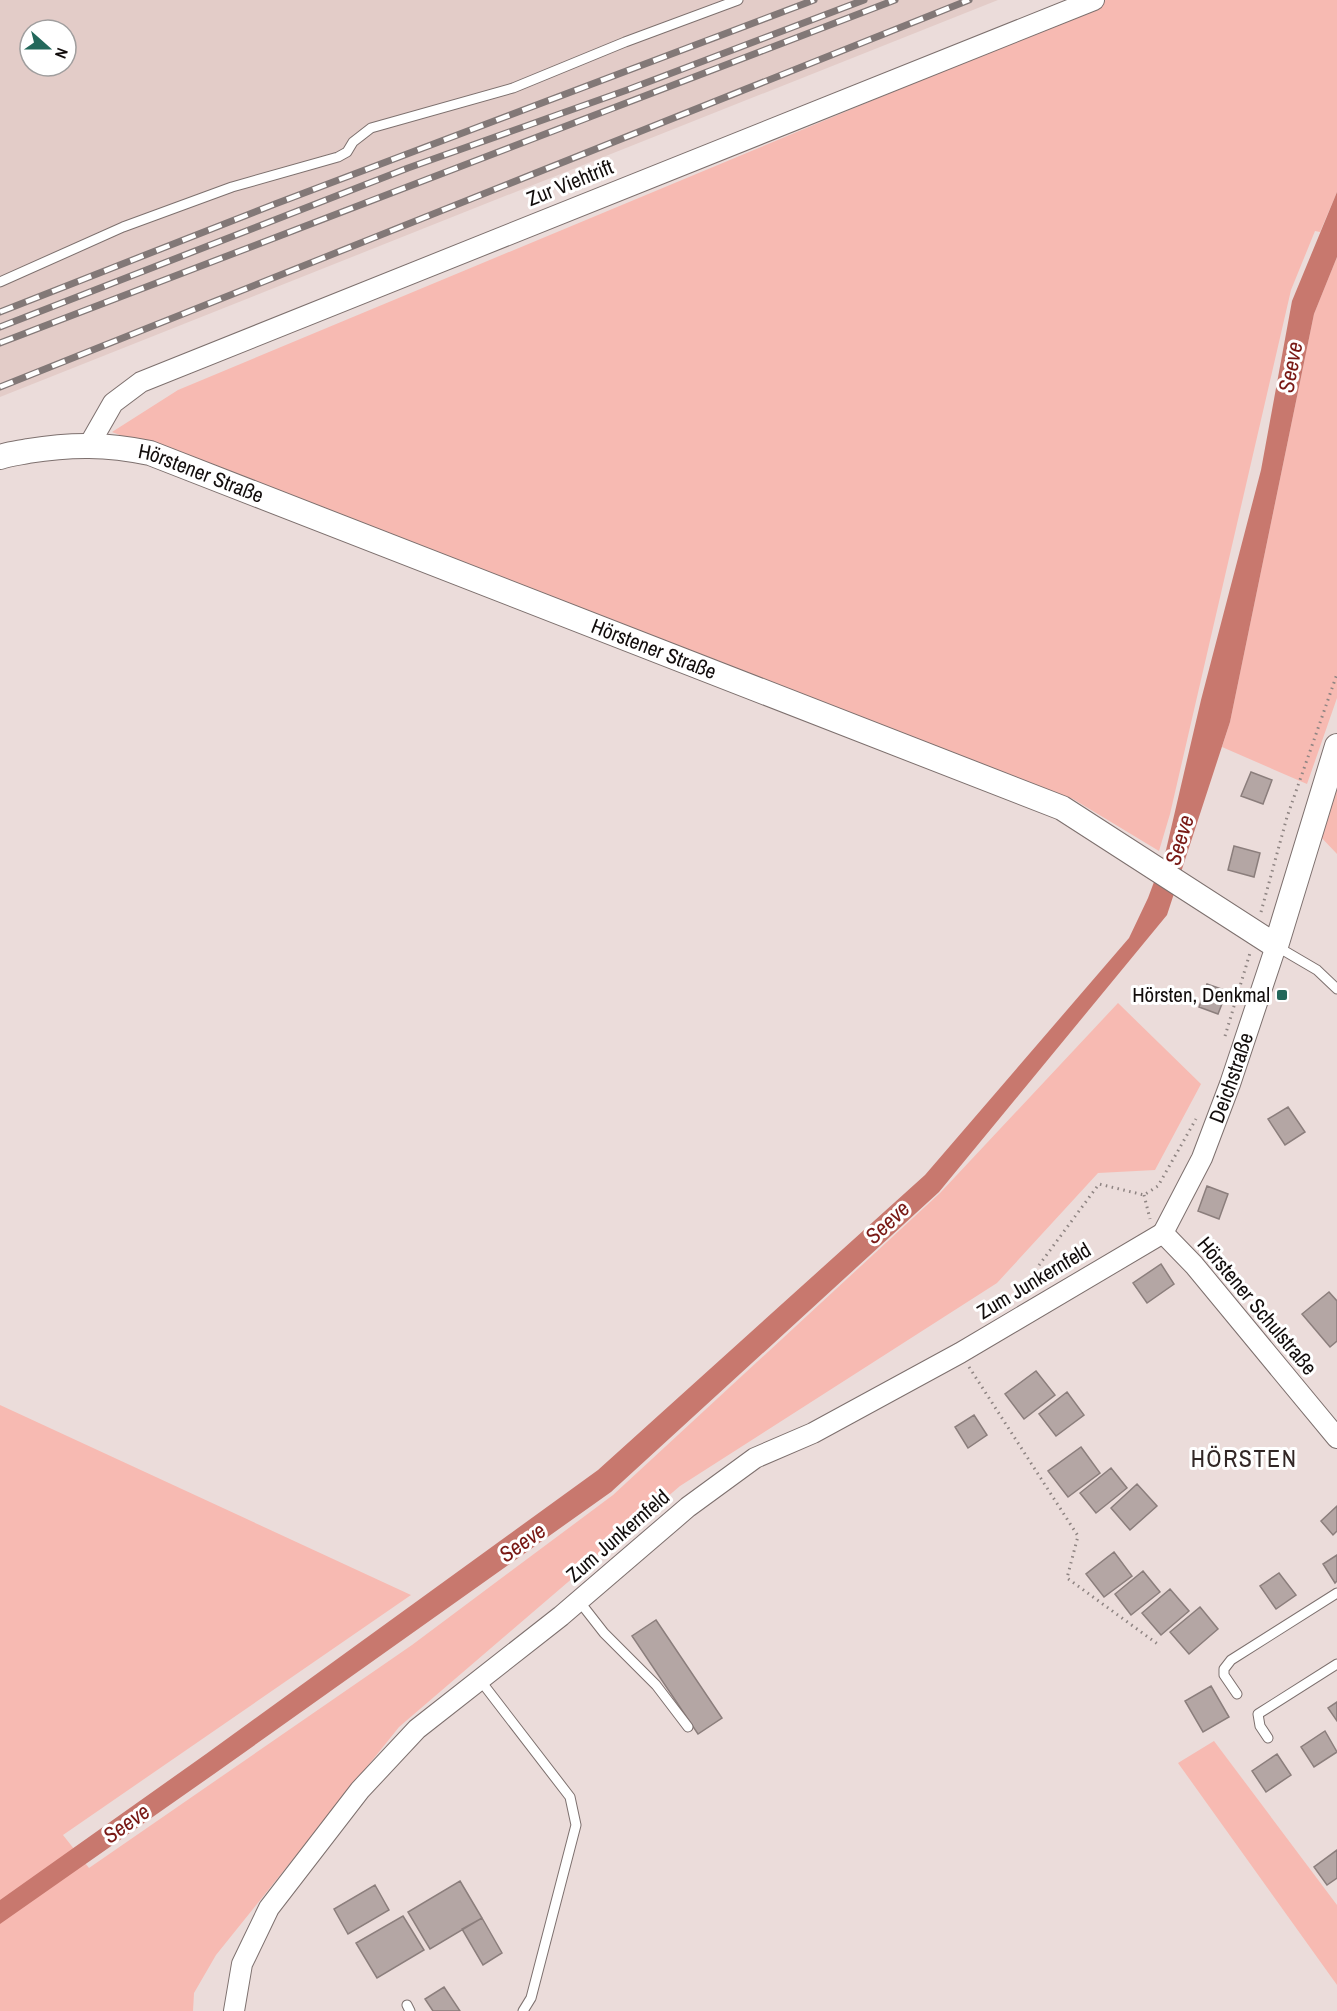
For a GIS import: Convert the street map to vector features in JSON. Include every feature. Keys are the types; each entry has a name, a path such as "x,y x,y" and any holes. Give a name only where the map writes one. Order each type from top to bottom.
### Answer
{"street":[{"name":"Zur Viehtrift","path":"89,444 114,403 141,382 1094,0"},
{"name":"Hörstener Straße","path":"0,457 48,448 89,444 150,453 1062,808 1190,892 1250,938 1276,946"},
{"name":"Deichstraße","path":"1163,1233 1202,1158 1230,1084 1276,946 1337,746"},
{"name":"Zum Junkernfeld","path":"234,2011 242,1964 269,1908 368,1781 417,1729 579,1601 688,1507 755,1458 813,1433 960,1353 1163,1233"},
{"name":"Hörstener Schulstraße","path":"1163,1233 1194,1265 1337,1438"}],"lane":[{"path":"0,282 123,227 232,187 338,157 347,152 353,142 371,128 513,88 625,42 738,0"},
{"path":"1276,946 1317,970 1337,989"},
{"path":"1237,1694 1224,1675 1224,1669 1232,1660 1337,1593"},
{"path":"579,1601 604,1634 656,1685 688,1727"},
{"path":"1268,1738 1260,1726 1258,1714 1337,1664"},
{"path":"480,1680 570,1797 576,1825 531,1998 523,2011"}],"path":[{"path":"1225,1038 1250,938 1260,915 1287,817 1337,674"},
{"path":"1005,1305 1015,1299 1099,1184 1144,1195 1158,1186 1200,1112"},
{"path":"960,1353 1078,1536 1067,1578 1158,1645"}],"shaded area":[{"path":"0,0 998,0 0,397"},
{"path":"1106,0 1337,0 1337,192 1320,232 1315,231 1291,290 1170,814 1159,851 1073,799 112,432 178,390 907,86"},
{"path":"1337,257 1337,698 1307,784 1222,747 1230,722 1314,314"},
{"path":"1337,775 1337,854 1319,835"},
{"path":"1118,1003 1201,1084 1155,1170 1098,1173 997,1283 680,1486 399,1727 216,1955 194,1993 193,2011 0,2011 0,1405 411,1595 63,1835 89,1868 412,1645 613,1495 940,1193"},
{"path":"1214,1741 1337,1905 1337,1985 1178,1763"}],"water":[{"name":"Seeve","path":"1337,192 1337,257 1314,314 1230,722 1167,915 939,1192 611,1492 0,1924 0,1900 598,1470 925,1175 1129,938 1148,898 1166,850 1201,700 1261,470 1292,301"}],"building":[{"path":"1251,772 1272,780 1263,804 1241,796"},
{"path":"1234,846 1260,853 1254,877 1228,870"},
{"path":"1207,984 1227,991 1218,1014 1199,1007"},
{"path":"1288,1107 1305,1132 1285,1145 1268,1119"},
{"path":"1207,1186 1228,1194 1219,1219 1198,1211"},
{"path":"1161,1264 1174,1284 1147,1303 1133,1283"},
{"path":"1329,1292 1337,1301 1337,1341 1330,1347 1302,1314"},
{"path":"1036,1371 1055,1395 1024,1419 1005,1394"},
{"path":"1067,1392 1084,1415 1056,1436 1039,1414"},
{"path":"974,1415 987,1435 968,1448 955,1427"},
{"path":"1081,1447 1100,1473 1068,1497 1048,1471"},
{"path":"1111,1468 1127,1488 1096,1513 1080,1493"},
{"path":"1137,1484 1157,1506 1130,1530 1111,1508"},
{"path":"1337,1506 1337,1531 1333,1535 1321,1521"},
{"path":"1114,1552 1132,1576 1104,1597 1086,1574"},
{"path":"1337,1555 1337,1581 1335,1583 1323,1564"},
{"path":"1143,1571 1160,1592 1131,1615 1115,1594"},
{"path":"1279,1573 1296,1595 1276,1609 1260,1586"},
{"path":"1170,1589 1189,1611 1161,1635 1142,1613"},
{"path":"1200,1607 1218,1629 1189,1654 1170,1632"},
{"path":"656,1620 722,1718 698,1734 632,1636"},
{"path":"1211,1686 1229,1717 1203,1732 1185,1701"},
{"path":"1337,1702 1337,1721 1328,1708"},
{"path":"1325,1731 1337,1752 1314,1767 1301,1747"},
{"path":"1277,1754 1291,1775 1266,1792 1252,1771"},
{"path":"1337,1850 1337,1878 1327,1885 1314,1867"},
{"path":"460,1881 482,1918 430,1949 408,1912"},
{"path":"375,1885 389,1910 348,1934 334,1909"},
{"path":"403,1916 424,1950 377,1978 356,1943"},
{"path":"482,1918 502,1953 483,1965 462,1929"},
{"path":"444,1987 460,2011 433,2011 425,1999"}],"railway":[{"path":"0,312 275,204 814,0"},
{"path":"0,327 408,168 627,90 864,0"},
{"path":"0,343 895,0"},
{"path":"0,387 969,0"}],"place":[{"name":"Hörsten, Denkmal","path":"1282,995"}],"district":[{"name":"HÖRSTEN","path":"1244,1459"}]}
